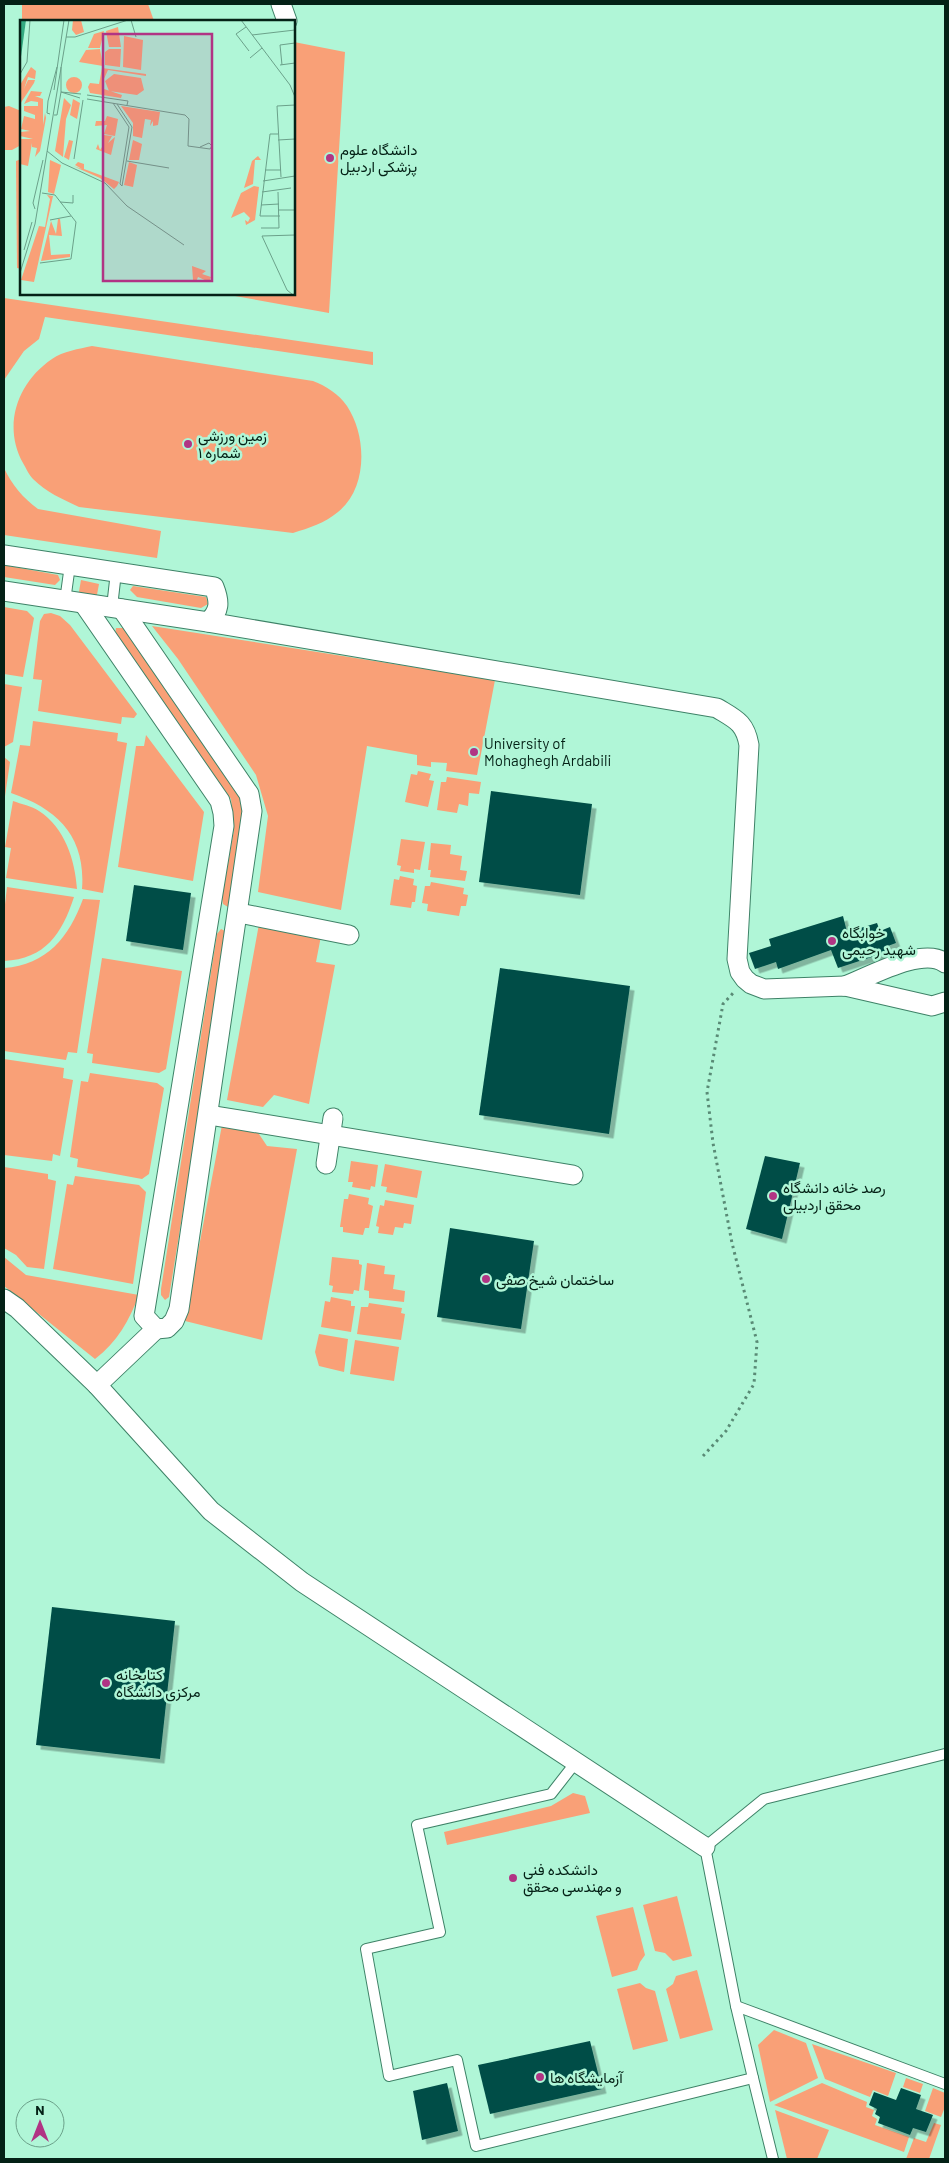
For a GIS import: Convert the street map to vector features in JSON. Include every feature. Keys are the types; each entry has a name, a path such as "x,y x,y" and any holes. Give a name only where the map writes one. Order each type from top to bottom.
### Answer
{"street":[{"path":"281,4 287,20"},
{"path":"4,556 214,587 219,599 217,614 208,622"},
{"path":"4,591 208,622 717,708 739,721 747,732 749,745 737,959 740,972 745,979 751,984 764,989 845,986 932,1006 945,1002"},
{"path":"74,602 220,801 224,813 224,826 144,1316 156,1329"},
{"path":"97,1385 156,1329 167,1328 174,1321 179,1309 252,826 249,794 117,608"},
{"path":"239,913 349,935"},
{"path":"845,986 911,960 925,957 940,959 945,963"},
{"path":"208,1115 331,1126 573,1175"},
{"path":"326,1164 331,1126"},
{"path":"4,1300 17,1308 97,1385 211,1511 302,1582 705,1847"}],"lane":[{"path":"70,565 74,602"},
{"path":"116,572 117,608"},
{"path":"773,2159 736,2006 705,1847 764,1799 945,1754"},
{"path":"576,1762 551,1794 417,1825 440,1932 366,1949 389,2076 457,2060 476,2146 753,2078"},
{"path":"736,2006 945,2084"}],"path":[{"path":"703,1456 726,1431 754,1384 757,1342 731,1234 713,1143 707,1092 723,1004 745,979"}],"shaded area":[{"path":"22,4 148,4 154,20 22,20"},
{"path":"295,42 345,52 329,313 230,295 295,295"},
{"path":"9,106 20,111 20,146 12,150 4,150 4,107"},
{"path":"20,159 20,269 17,268 16,161"},
{"path":"4,298 373,352 373,365 45,317 39,339 24,351 4,380"},
{"name":"زمین ورزشی شماره ۱","path":"92,346 313,381 327,388 336,394 347,406 354,418 358,432 361,446 361,461 355,490 348,502 328,519 293,533 79,507 60,498 38,484 23,463 17,449 14,419 22,392 40,369 56,356"},
{"path":"4,468 18,491 38,509 161,531 157,558 4,535"},
{"path":"4,565 58,575 60,580 55,585 4,577"},
{"path":"81,580 99,584 96,600 78,597"},
{"path":"133,586 206,597 208,604 201,608 137,597 130,590"},
{"path":"4,607 27,611 34,618 23,677 4,674"},
{"path":"51,613 60,616 70,625 137,714 134,718 122,717 121,724 38,711 42,680 33,679 40,621 44,614"},
{"path":"152,626 495,680 477,775 446,771 447,763 431,762 431,767 417,765 417,755 367,746 341,910 258,892 268,816 256,775 178,659"},
{"path":"116,628 123,628 239,791 246,821 232,904 228,907 223,904 222,898 234,830 231,799 115,635"},
{"path":"4,684 22,687 13,742 4,747"},
{"path":"33,721 118,733 117,741 127,743 103,893 82,889 82,871 79,854 74,840 66,828 42,807 11,793 20,745 30,746"},
{"path":"146,735 204,812 193,881 118,867 136,746 144,746"},
{"path":"4,757 10,762 4,803"},
{"path":"418,771 431,774 429,780 434,781 428,807 405,802 411,774 417,775"},
{"path":"447,777 481,782 479,794 469,793 468,806 459,804 457,813 437,810 441,782 446,782"},
{"path":"13,801 36,809 56,826 71,856 77,889 6,878 11,848 5,847"},
{"path":"401,839 425,842 420,870 414,869 414,873 400,871 401,866 397,865"},
{"path":"431,843 451,845 450,854 462,856 460,870 467,871 465,881 430,877 431,870 428,870"},
{"path":"400,876 414,879 413,885 417,886 415,902 412,902 411,908 390,905 394,879 399,880"},
{"path":"431,882 464,888 463,894 468,895 466,906 461,906 459,916 427,911 428,904 422,903 425,886 430,886"},
{"path":"7,887 74,897 64,922 50,942 41,950 31,955 4,961 4,913"},
{"path":"83,899 100,900 77,1053 68,1052 66,1060 4,1051 4,968 19,966 33,961 54,947 71,925"},
{"path":"259,924 321,936 316,962 335,965 309,1104 274,1095 263,1107 227,1100"},
{"path":"221,929 227,932 227,938 169,1297 165,1300 161,1295 161,1289 217,934"},
{"path":"102,958 182,971 166,1069 159,1073 92,1063 93,1054 87,1053"},
{"path":"4,1059 64,1068 63,1078 73,1080 60,1156 53,1154 52,1161 4,1155"},
{"path":"90,1073 157,1083 164,1088 149,1174 142,1179 77,1167 78,1159 70,1157 81,1081 88,1082"},
{"path":"222,1125 257,1131 267,1146 297,1149 262,1340 185,1321"},
{"path":"351,1161 378,1165 375,1187 371,1186 370,1190 352,1187 353,1182 348,1182"},
{"path":"385,1164 422,1171 417,1198 386,1192 387,1187 381,1186"},
{"path":"4,1167 48,1174 48,1179 56,1181 44,1269 27,1267 16,1255 4,1248"},
{"path":"75,1176 139,1185 146,1192 133,1284 53,1269 67,1184 73,1185"},
{"path":"349,1194 369,1198 368,1204 373,1206 369,1228 365,1228 363,1235 343,1232 343,1227 340,1227 344,1199 348,1199"},
{"path":"385,1200 414,1205 411,1224 404,1223 403,1228 395,1227 393,1235 378,1233 379,1227 376,1226 380,1205 384,1206"},
{"path":"4,1257 26,1275 139,1295 131,1314 116,1338 95,1359 4,1286"},
{"path":"332,1257 359,1260 359,1264 362,1265 359,1291 354,1290 353,1294 332,1292 333,1286 329,1285"},
{"path":"367,1263 385,1266 384,1274 395,1275 393,1289 405,1291 404,1302 369,1298 369,1291 364,1290"},
{"path":"331,1297 351,1301 351,1306 355,1306 351,1332 321,1327 325,1301 330,1302"},
{"path":"369,1303 402,1308 401,1313 405,1314 401,1340 357,1334 361,1307 368,1307"},
{"path":"319,1334 348,1339 344,1372 319,1366 315,1352"},
{"path":"355,1340 399,1347 394,1381 350,1374"},
{"path":"573,1793 585,1796 590,1813 447,1845 444,1832 551,1806"},
{"path":"677,1896 692,1956 673,1961 665,1953 655,1951 643,1905"},
{"path":"633,1907 645,1955 637,1970 612,1977 596,1916"},
{"path":"697,1970 713,2030 680,2039 666,1989 673,1984 676,1976"},
{"path":"640,1983 646,1988 655,1991 668,2041 633,2050 617,1989"},
{"path":"774,2030 806,2043 818,2078 770,2102 758,2045"},
{"path":"812,2044 896,2073 888,2096 873,2090 870,2097 825,2079"},
{"path":"906,2078 923,2084 920,2093 903,2087"},
{"path":"822,2083 867,2102 866,2107 874,2110 872,2116 877,2119 875,2125 909,2137 904,2152 774,2105"},
{"path":"933,2088 945,2093 945,2107 941,2117 925,2111"},
{"path":"775,2110 829,2130 817,2159 787,2159"},
{"path":"934,2123 941,2125 929,2159 906,2159 914,2138 926,2142"}],"building":[{"path":"491,791 592,804 580,895 479,882"},
{"path":"134,885 191,893 183,950 126,941"},
{"name":"خوابگاه شهید رحیمی","path":"843,916 847,932 877,923 880,931 890,927 896,943 885,947 887,952 838,968 831,950 778,969 776,962 755,969 749,953 771,946 769,939"},
{"path":"500,968 630,986 609,1134 479,1115"},
{"name":"رصد خانه دانشگاه محقق اردبیلی","path":"765,1156 800,1163 782,1239 746,1229"},
{"name":"ساختمان شیخ صفی","path":"450,1228 534,1241 521,1329 437,1317"},
{"name":"کتابخانه مرکزی دانشگاه","path":"52,1607 175,1621 160,1759 36,1745"},
{"name":"آزمایشگاه ها","path":"590,2041 602,2089 490,2114 478,2065"},
{"path":"447,2083 458,2131 422,2140 413,2091"},
{"path":"901,2088 921,2095 916,2109 933,2115 926,2132 913,2128 910,2135 878,2123 880,2117 875,2114 877,2109 869,2105 874,2092 896,2100"}],"place":[{"name":"دانشگاه علوم پزشکی اردبیل","path":"330,158"},
{"name":"زمین ورزشی شماره ۱","path":"188,444"},
{"name":"University of Mohaghegh Ardabili","path":"474,752"},
{"name":"خوابگاه شهید رحیمی","path":"832,941"},
{"name":"رصد خانه دانشگاه محقق اردبیلی","path":"773,1196"},
{"name":"ساختمان شیخ صفی","path":"486,1279"},
{"name":"کتابخانه مرکزی دانشگاه","path":"106,1683"},
{"name":"دانشکده فنی و مهندسی محقق","path":"513,1878"},
{"name":"آزمایشگاه ها","path":"540,2077"}]}
